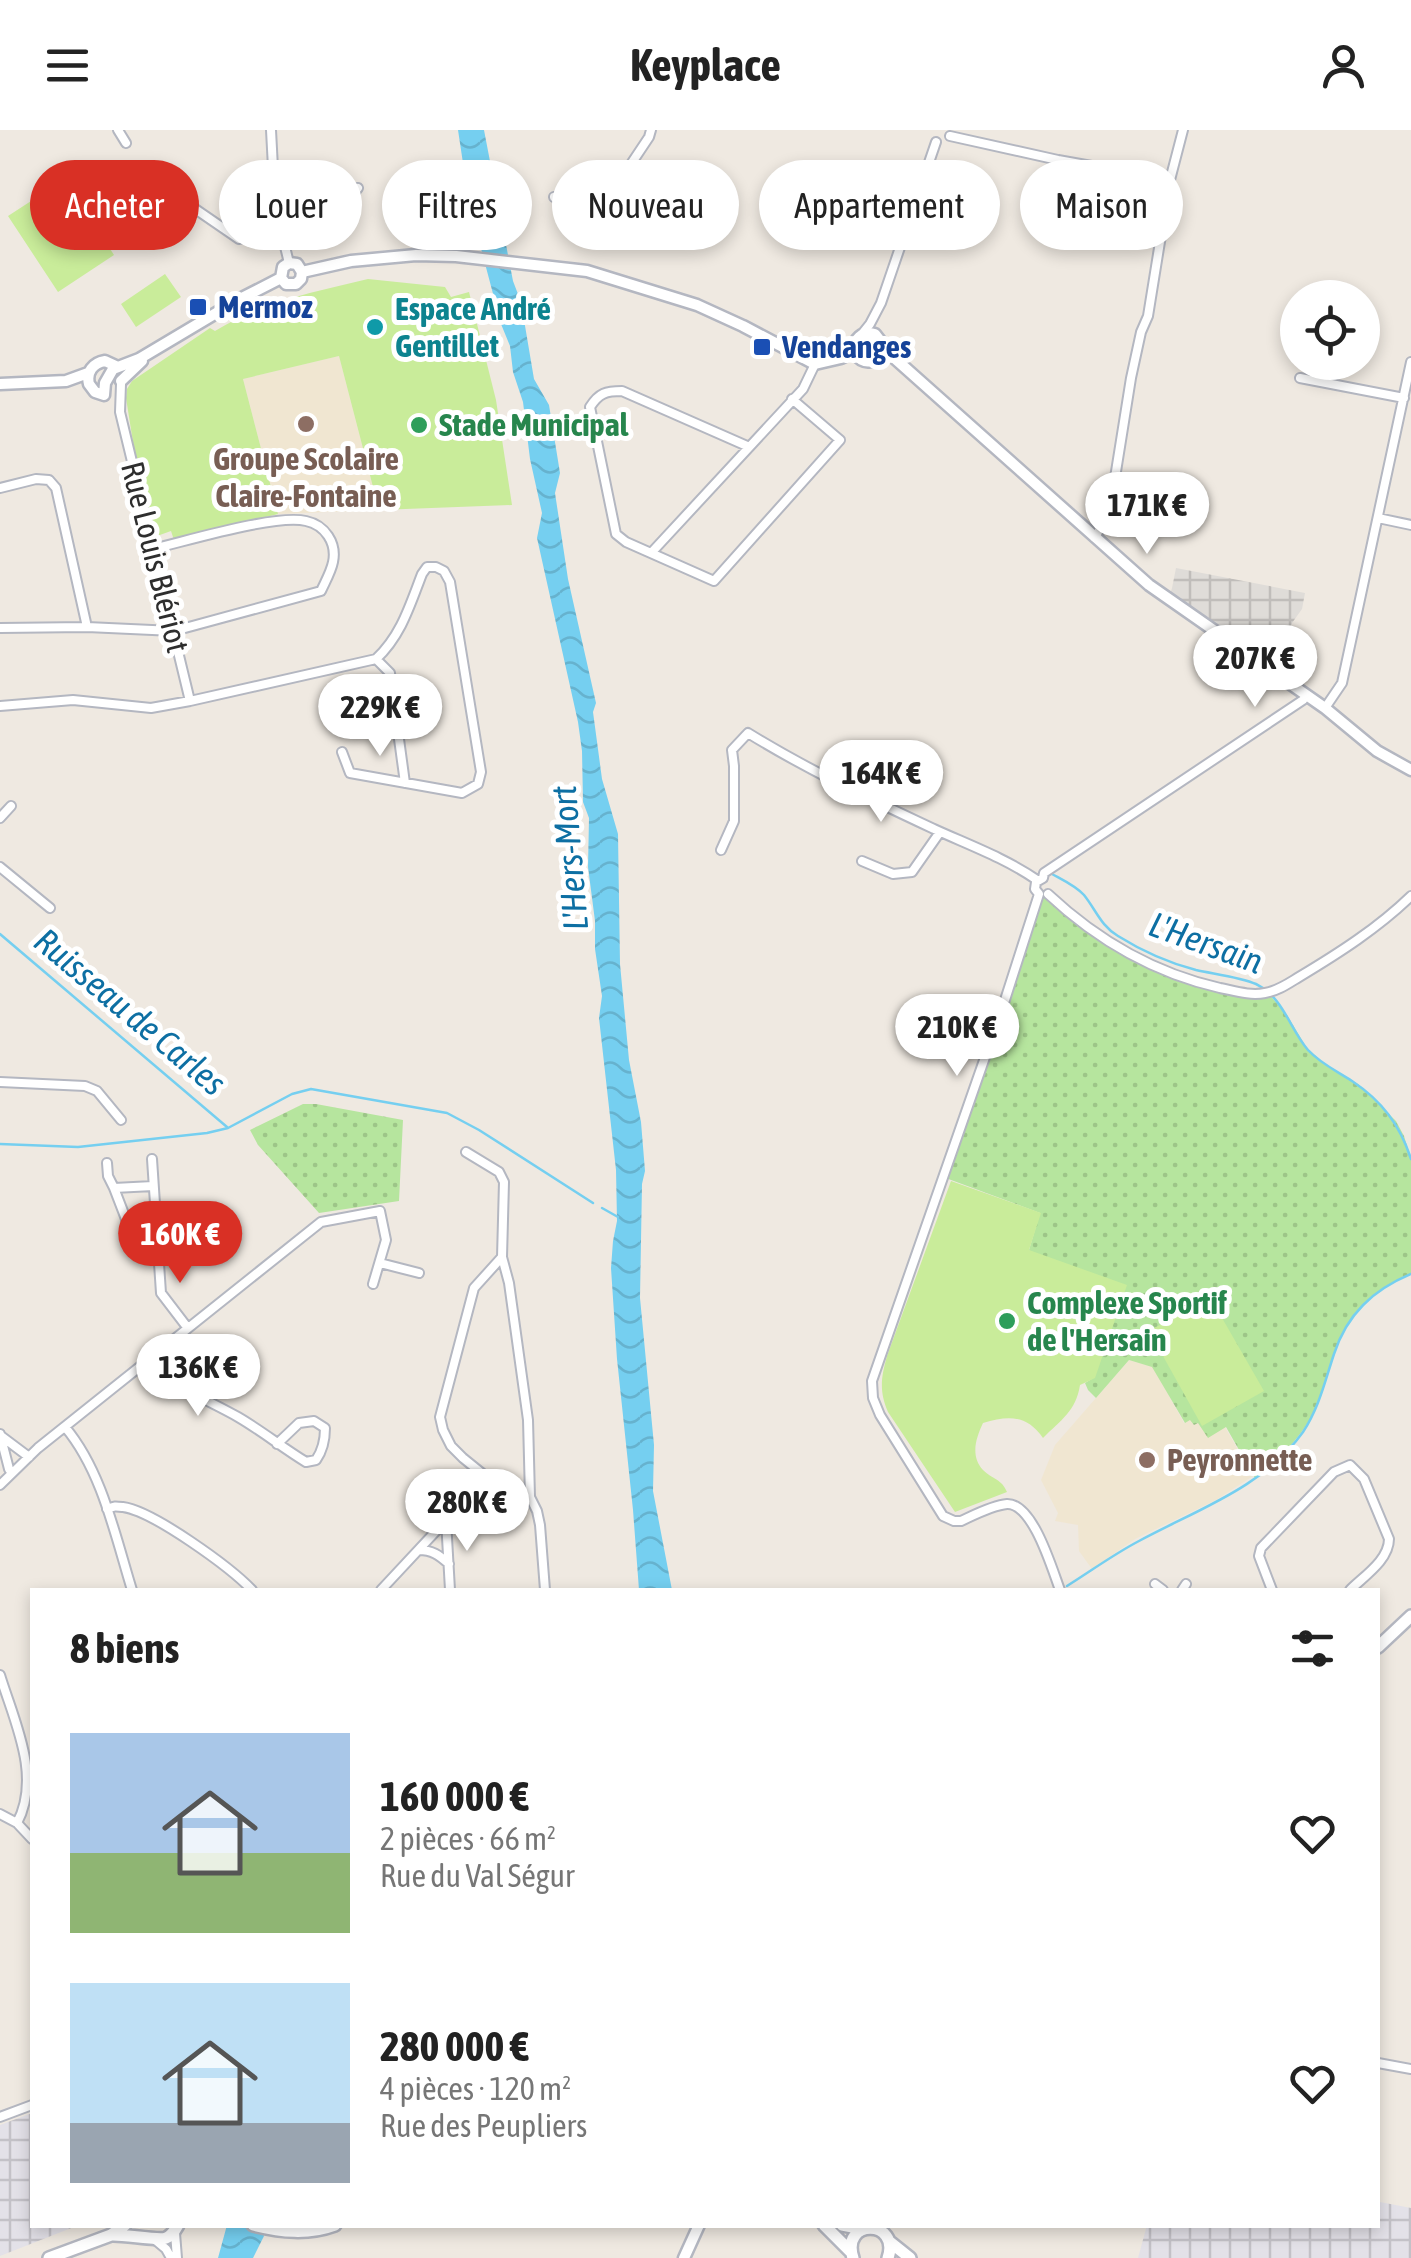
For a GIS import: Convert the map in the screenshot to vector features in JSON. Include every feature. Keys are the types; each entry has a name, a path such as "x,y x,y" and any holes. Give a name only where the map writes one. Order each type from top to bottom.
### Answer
{"main road":[{"path":"1380,1644 1411,1616"},
{"path":"49,2258 120,2228"},
{"path":"141,2228 151,2238"},
{"path":"111,2234 166,2238 177,2228"},
{"path":"267,2228 322,2228"},
{"path":"827,2228 852,2254"},
{"path":"852,2254 852,2240 865,2228"},
{"path":"886,2234 891,2249 888,2258"},
{"path":"886,2234 910,2258"}],"street":[{"path":"118,130 126,143"},
{"path":"272,130 273,160"},
{"path":"633,160 651,130"},
{"path":"1175,160 1182,130"},
{"path":"881,303 854,346 860,360 870,362 879,358 881,303 933,138 944,142 951,133 1077,160"},
{"path":"286,250 289,263"},
{"path":"1095,538 1110,510 1131,378 1148,316 1159,250"},
{"path":"302,272 416,255 587,270 697,305 816,364 854,352"},
{"path":"289,263 296,264 302,272 296,284 286,284 281,278 283,267 289,263"},
{"path":"104,395 109,374 118,367 150,353 281,278"},
{"path":"858,337 869,333 881,343 1149,585 1325,708 1377,750 1411,770"},
{"path":"104,395 114,392 150,353"},
{"path":"91,388 88,373 100,362 118,367 121,383"},
{"path":"1325,708 1342,683 1411,362"},
{"path":"652,552 803,389 816,364"},
{"path":"66,381 88,373"},
{"path":"1310,380 1404,398"},
{"name":"Rue Louis Blériot","path":"121,383 120,412 190,701"},
{"path":"0,384 84,384 104,395 120,412"},
{"path":"747,446 622,391 597,396 590,407 616,534 714,582 840,440 792,400"},
{"path":"0,488 36,479 49,480 56,488 87,627"},
{"path":"1378,518 1411,525"},
{"path":"0,628 174,631 321,591 333,564 332,542 326,531 300,520 268,522 152,549"},
{"path":"0,706 72,700 150,708 376,659 405,621 427,567 444,571 450,582 481,772 478,784 462,794 350,773 342,752"},
{"path":"376,659 390,672 405,783"},
{"path":"1059,1588 1024,1511 1005,1504 961,1521 943,1516 880,1415 872,1380 1045,886 1044,873 1307,695"},
{"path":"721,850 734,821 732,750 748,733 800,765 1013,864 1045,886 1074,919 1138,959 1171,974 1248,994 1279,989 1369,931 1411,896"},
{"path":"0,818 10,806"},
{"path":"862,861 893,874 912,872 940,832"},
{"path":"0,866 50,908"},
{"path":"0,1082 84,1086 97,1091 121,1120"},
{"path":"466,1152 499,1172 504,1182 502,1257 528,1420 530,1497 540,1525 545,1588"},
{"path":"152,1159 162,1293 187,1327"},
{"path":"107,1163 108,1176 136,1245 158,1250"},
{"path":"114,1188 154,1186"},
{"path":"0,1485 29,1456 321,1222 380,1211 386,1240 373,1284"},
{"path":"502,1257 474,1288 440,1417 451,1446 484,1476 496,1478 530,1497"},
{"path":"380,1263 418,1273"},
{"path":"486,1276 501,1278 508,1284"},
{"path":"154,1356 181,1385 306,1462 316,1460 325,1440 324,1428 314,1421 299,1423 277,1444"},
{"path":"65,1427 94,1474 131,1588"},
{"path":"0,1435 29,1456"},
{"path":"0,1435 12,1473"},
{"path":"1271,1588 1259,1556 1260,1548 1334,1472 1350,1466 1364,1479 1390,1548 1352,1588"},
{"path":"382,1588 484,1476"},
{"path":"106,1509 114,1506 136,1510 236,1573 250,1588"},
{"path":"446,1520 450,1588"},
{"path":"417,1550 438,1554 449,1564"},
{"path":"1155,1584 1160,1588"},
{"path":"0,1675 26,1760 25,1802 17,1822"},
{"path":"0,1814 17,1822 30,1837"},
{"path":"1380,2063 1411,2069"},
{"path":"0,2117 30,2106"},
{"path":"174,2258 178,2228"},
{"path":"684,2258 698,2228"},
{"path":"151,2238 174,2258"}],"shaded area":[{"name":"Groupe Scolaire Claire-Fontaine","path":"339,356 379,510 278,514 243,379"},
{"path":"1176,568 1305,593 1285,649 1294,650 1287,681 1170,598"},
{"name":"Peyronnette","path":"1129,1360 1153,1367 1184,1423 1191,1419 1225,1427 1253,1476 1216,1500 1135,1539 1092,1569 1079,1551 1078,1525 1055,1521 1058,1513 1041,1480 1055,1445"},
{"path":"30,2114 30,2228 71,2228 0,2256 0,2125"},
{"path":"1380,2202 1411,2208 1411,2258 1138,2258 1146,2228 1380,2228"}],"green space":[{"path":"30,202 30,249 8,216"},
{"path":"30,250 111,250 114,255 58,292"},
{"path":"165,274 181,297 136,327 121,304"},
{"path":"368,279 445,287 451,297 469,292 496,400 512,505 379,510 339,356 243,379 278,514 174,540 171,531 157,536 136,461 126,398 132,381 210,328 215,331 270,305"},
{"path":"1039,894 1111,944 1210,986 1268,993 1306,1047 1328,1067 1358,1084 1396,1121 1404,1136 1411,1159 1411,1274 1384,1288 1353,1317 1338,1342 1310,1418 1290,1447 1255,1478 1226,1427 1208,1438 1198,1423 1185,1423 1152,1367 1129,1360 1096,1398 1085,1383 1095,1377 1029,1250 1040,1213 943,1177"},
{"path":"303,1104 403,1120 399,1201 319,1213 258,1145 250,1130"},
{"name":"Complexe Sportif de l'Hersain","path":"951,1181 1041,1213 1029,1250 1127,1285 1095,1378 1080,1385 1071,1408 1056,1426 1043,1438 1031,1425 1017,1419 983,1423 976,1441 979,1465 1007,1492 955,1512 888,1412 882,1384 887,1356"},
{"path":"1210,1297 1264,1391 1202,1426 1149,1331"}],"water":[{"path":"458,130 484,130 490,160 463,160"},
{"path":"481,250 507,250 521,302 534,379 549,405 560,473 555,493 568,579 596,703 593,712 602,779 618,834 620,964 645,1171 640,1298 654,1445 653,1491 672,1588 639,1588 617,1359 611,1268 617,1221 616,1170 599,1018 602,996 588,867 589,818 583,802 582,751 537,538 542,513 523,402"},
{"path":"226,2228 262,2228 264,2236 253,2258 218,2258"}],"waterway":[{"name":"L'Hersain","path":"1052,874 1081,892 1107,927 1137,947 1176,964 1242,979 1265,990 1280,1005 1308,1050 1381,1106 1401,1135 1411,1159"},
{"name":"Ruisseau de Carles","path":"0,934 227,1127"},
{"path":"0,1144 78,1147 207,1133 228,1128 292,1094 311,1089 447,1113 593,1203"},
{"path":"602,1208 618,1217"},
{"name":"L'Hersain","path":"1067,1586 1269,1468 1309,1423 1339,1340 1354,1315 1373,1296 1411,1274"}],"place":[{"name":"Mermoz","path":"198,307"},
{"name":"Espace André Gentillet","path":"375,327"},
{"name":"Vendanges","path":"762,347"},
{"name":"Groupe Scolaire Claire-Fontaine","path":"306,424"},
{"name":"Stade Municipal","path":"419,425"},
{"name":"Complexe Sportif de l'Hersain","path":"1007,1321"},
{"name":"Peyronnette","path":"1147,1460"}],"water label":[{"name":"L'Hers-Mort","path":"570,858"}]}
